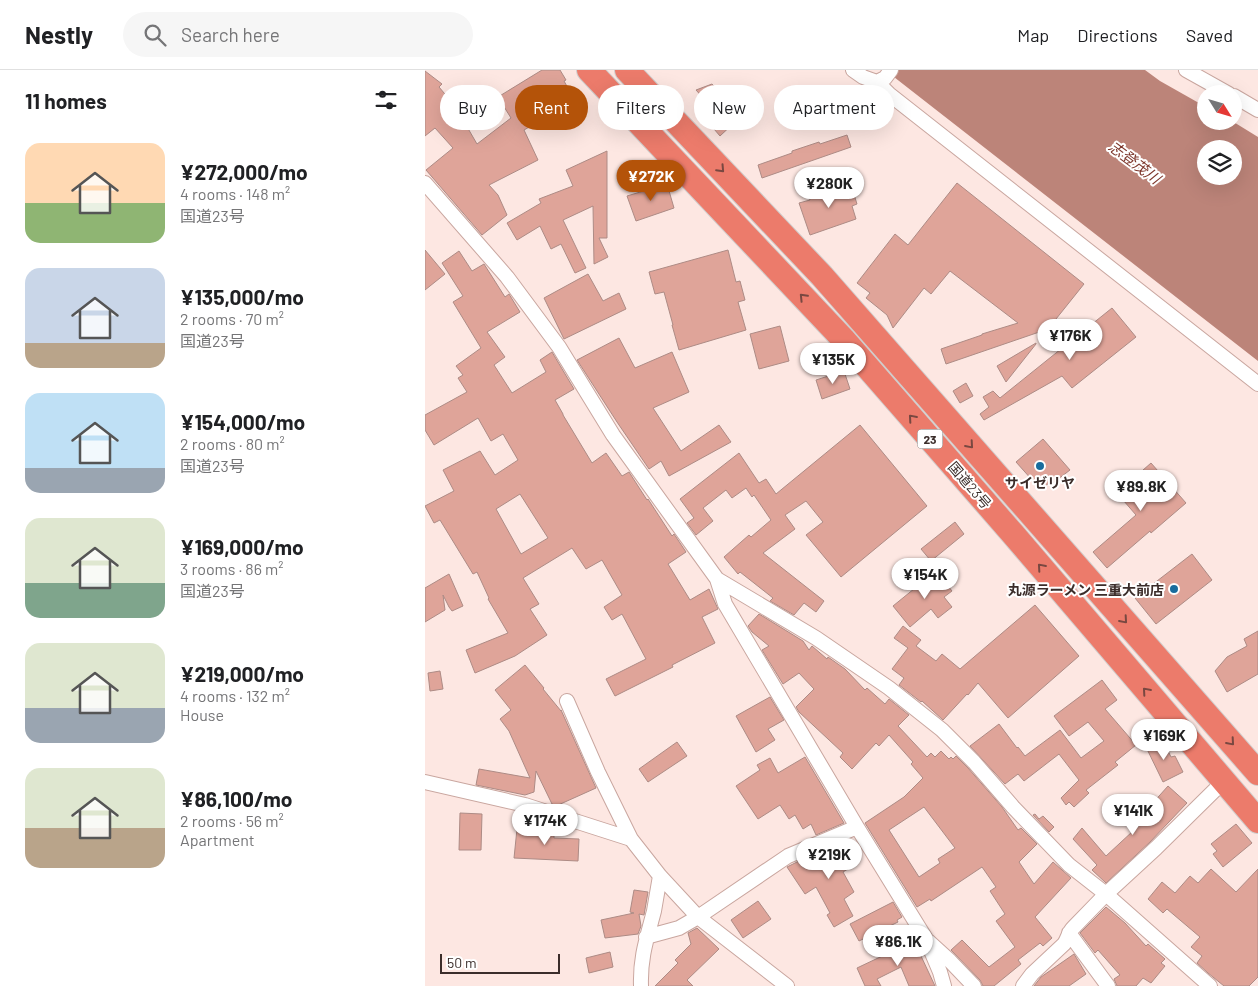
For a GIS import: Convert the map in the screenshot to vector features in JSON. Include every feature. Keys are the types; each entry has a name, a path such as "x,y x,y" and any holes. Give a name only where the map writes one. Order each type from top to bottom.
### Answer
{"highway":[{"name":"国道23号","path":"589,70 843,339 1258,821"},
{"name":"国道23号","path":"627,70 821,276 1258,773"}],"street":[{"path":"853,70 863,78 884,77 889,94 1258,384"},
{"path":"1186,70 1213,85"},
{"path":"1243,101 1258,110"},
{"path":"425,183 507,277 559,347 613,435 717,579 725,604 857,827 926,939 944,986"},
{"path":"717,579 816,638 889,688 941,730 1069,865 1106,894 1209,986"},
{"path":"567,701 598,772 631,840 660,876 698,917 787,986"},
{"path":"1023,986 1032,974 1068,940 1069,933 1106,894 1156,848 1223,781"},
{"path":"425,782 525,805 631,840"},
{"path":"646,937 679,928 788,856 857,827"},
{"path":"641,986 641,968 646,937 660,876"},
{"path":"1069,933 1108,986"},
{"path":"926,939 975,986"}],"water":[{"name":"志登茂川","path":"885,70 1145,70 1160,81 1197,102 1197,130 1243,130 1243,128 1258,137 1258,361"}],"building":[{"path":"542,70 560,70 566,80 564,81 566,85 518,85"},
{"path":"425,71 442,84 439,87 440,130 469,130 477,144 495,130 505,130 505,123 511,118 505,108 505,93 515,87 515,130 524,130 538,160 489,185 498,195 507,215 482,235 426,170 453,148 435,128 425,136"},
{"path":"715,130 726,130 720,136"},
{"path":"847,135 851,147 762,178 758,165 792,153 792,151"},
{"path":"607,151 607,238 599,238 608,257 594,264 593,206 563,220 586,268 575,273 561,244 551,249 540,226 517,240 507,223 541,203 539,199 573,186 566,170"},
{"path":"957,183 1084,284 1048,329 946,364 941,349 1018,323 950,271 931,294 924,288 893,328 887,315 866,298 870,293 857,283 895,234 908,245"},
{"path":"667,184 674,208 636,221 627,196"},
{"path":"851,185 857,204 852,206 856,219 810,235 799,203 810,200 809,195 822,191 823,194"},
{"path":"425,250 445,274 425,290"},
{"path":"728,250 736,282 740,281 745,300 738,302 746,330 679,350 664,292 655,294 649,272"},
{"path":"459,251 472,271 484,264 505,297 509,294 520,312 487,332 505,357 494,365 512,393 546,372 540,360 552,352 574,389 555,400 563,415 592,463 606,453 622,476 629,472 672,536 674,534 686,552 668,564 690,600 709,589 718,609 702,617 715,643 672,665 673,667 615,696 606,679 646,659 622,614 612,620 604,607 622,595 602,560 586,569 572,548 523,578 539,604 530,609 547,635 515,656 475,673 466,650 508,633 488,599 477,572 473,574 440,520 434,523 425,506 454,491 443,470 480,451 495,475 518,460 503,434 491,441 478,418 434,445 425,430 425,415 467,392 458,378 463,375 456,366 481,348 453,302 463,296 442,263","holes":["520,494 548,538 521,554 496,509"]},
{"path":"588,274 603,301 619,293 626,309 564,339 544,298"},
{"path":"1112,308 1136,337 1072,388 1062,376 984,420 980,414 989,407 983,397 993,391 1000,398"},
{"path":"780,326 789,361 759,369 750,334"},
{"path":"619,338 635,368 672,352 689,392 653,408 681,451 719,425 731,442 669,476 661,461 649,469 577,360"},
{"path":"1036,344 1006,382 997,366"},
{"path":"844,371 850,389 822,399 816,380"},
{"path":"966,383 973,396 960,403 953,391"},
{"path":"860,425 927,506 841,577 806,535 823,522 806,501 785,515 795,529 763,553 824,601 816,612 804,603 794,615 770,601 773,598 740,572 738,574 724,557 749,535 751,537 771,520 754,495 752,497 746,488 732,498 726,490 703,508 713,521 696,535 687,523 694,518 680,499 739,453 759,483 766,479 776,494"},
{"path":"1043,439 1070,470 1053,483 1051,481 1041,490 1016,462"},
{"path":"1151,463 1186,503 1107,568 1093,552 1136,515 1117,493"},
{"path":"955,522 964,534 931,561 921,549"},
{"name":"丸源ラーメン 三重大前店","path":"1192,554 1212,580 1156,624 1135,598"},
{"path":"936,571 952,591 944,597 952,607 938,618 931,609 910,627 893,606"},
{"path":"449,574 463,606 452,611 443,595 445,610 425,622 425,588"},
{"path":"1035,605 1079,656 1008,718 978,683 943,720 922,701 899,685 904,678 892,669 908,648 894,638 903,626 921,640 916,646 936,661 942,654 960,669"},
{"path":"759,614 803,641 809,650 812,646 827,659 828,657 845,669 865,690 867,688 885,704 889,699 909,715 898,726 927,757 931,753 935,757 941,751 949,759 951,757 953,759 956,756 1002,807 1018,830 1021,828 1037,844 1019,862 1034,884 1053,862 1071,878 1035,917 1052,938 1043,946 1040,943 1018,960 1021,964 994,986 983,986 980,980 951,950 962,940 989,967 1015,947 996,921 1005,914 990,891 996,887 982,867 931,901 930,899 917,907 865,823 904,797 923,778 911,764 913,762 889,735 879,746 876,743 852,769 840,757 843,753 796,707 814,689 799,673 783,684 762,650 769,646 752,632 748,626","holes":["924,807 955,848 938,859 940,863 919,877 889,830"]},
{"path":"1258,631 1258,674 1227,692 1215,671 1227,657 1247,646 1244,639"},
{"path":"525,665 561,710 596,788 556,806 552,804 536,771 534,792 525,795 476,785 479,769 530,778 509,731 500,719 511,710 495,690"},
{"path":"440,671 443,689 430,691 428,673"},
{"path":"1102,680 1117,700 1105,709 1136,745 1115,762 1118,765 1086,790 1089,793 1074,807 1069,802 1066,805 1061,798 1079,780 1059,754 1024,781 1018,774 1005,784 970,746 999,724 1025,756 1060,730 1081,758 1104,741 1088,722 1069,736 1054,716"},
{"path":"770,697 784,720 768,729 775,740 756,752 736,716"},
{"path":"1162,739 1171,757 1175,756 1183,772 1163,782 1146,747"},
{"path":"677,742 687,756 648,782 639,769"},
{"path":"805,757 844,823 816,835 811,824 803,829 795,815 789,819 780,805 758,819 736,786 760,770 757,765 770,758 778,773"},
{"path":"1168,786 1187,803 1150,842 1106,883 1092,870 1097,865 1073,839 1082,828 1106,856 1147,818 1143,814"},
{"path":"460,813 482,814 481,850 459,850"},
{"path":"1035,814 1039,819 1043,816 1054,827 1049,832 1033,815"},
{"path":"1236,824 1252,843 1223,867 1213,854 1217,851 1211,844"},
{"path":"517,829 554,830 554,838 579,839 578,861 514,858"},
{"path":"847,841 859,862 843,872 854,892 844,899 853,916 834,927 827,915 830,913 816,887 805,894 787,867 799,861 804,868 826,855 824,850"},
{"path":"1211,869 1236,892 1258,869 1258,977 1249,986 1224,986 1208,973 1197,963 1202,956 1191,947 1200,937 1167,909 1163,913 1148,899 1162,882 1175,893 1190,876 1198,883"},
{"path":"634,890 648,892 644,915 639,914 641,926 638,934 605,938 601,920 634,913 630,912"},
{"path":"758,901 771,919 743,938 731,920"},
{"path":"893,902 902,917 897,920 898,922 859,941 850,924"},
{"path":"1106,907 1125,923 1146,946 1148,944 1165,959 1161,963 1165,966 1151,983 1143,978 1136,986 1117,986 1114,979 1120,975 1098,950 1095,953 1080,933"},
{"path":"697,928 719,949 687,980 693,986 655,986 678,963 675,960 691,944 688,933"},
{"path":"914,941 935,986 909,986 901,967 877,979 881,986 865,986 857,968"},
{"path":"610,952 613,967 589,973 586,958"},
{"path":"1074,954 1086,974 1069,986 1034,986 1041,977"}],"place":[{"name":"サイゼリヤ","path":"1040,466"},
{"name":"丸源ラーメン 三重大前店","path":"1174,589"}]}
